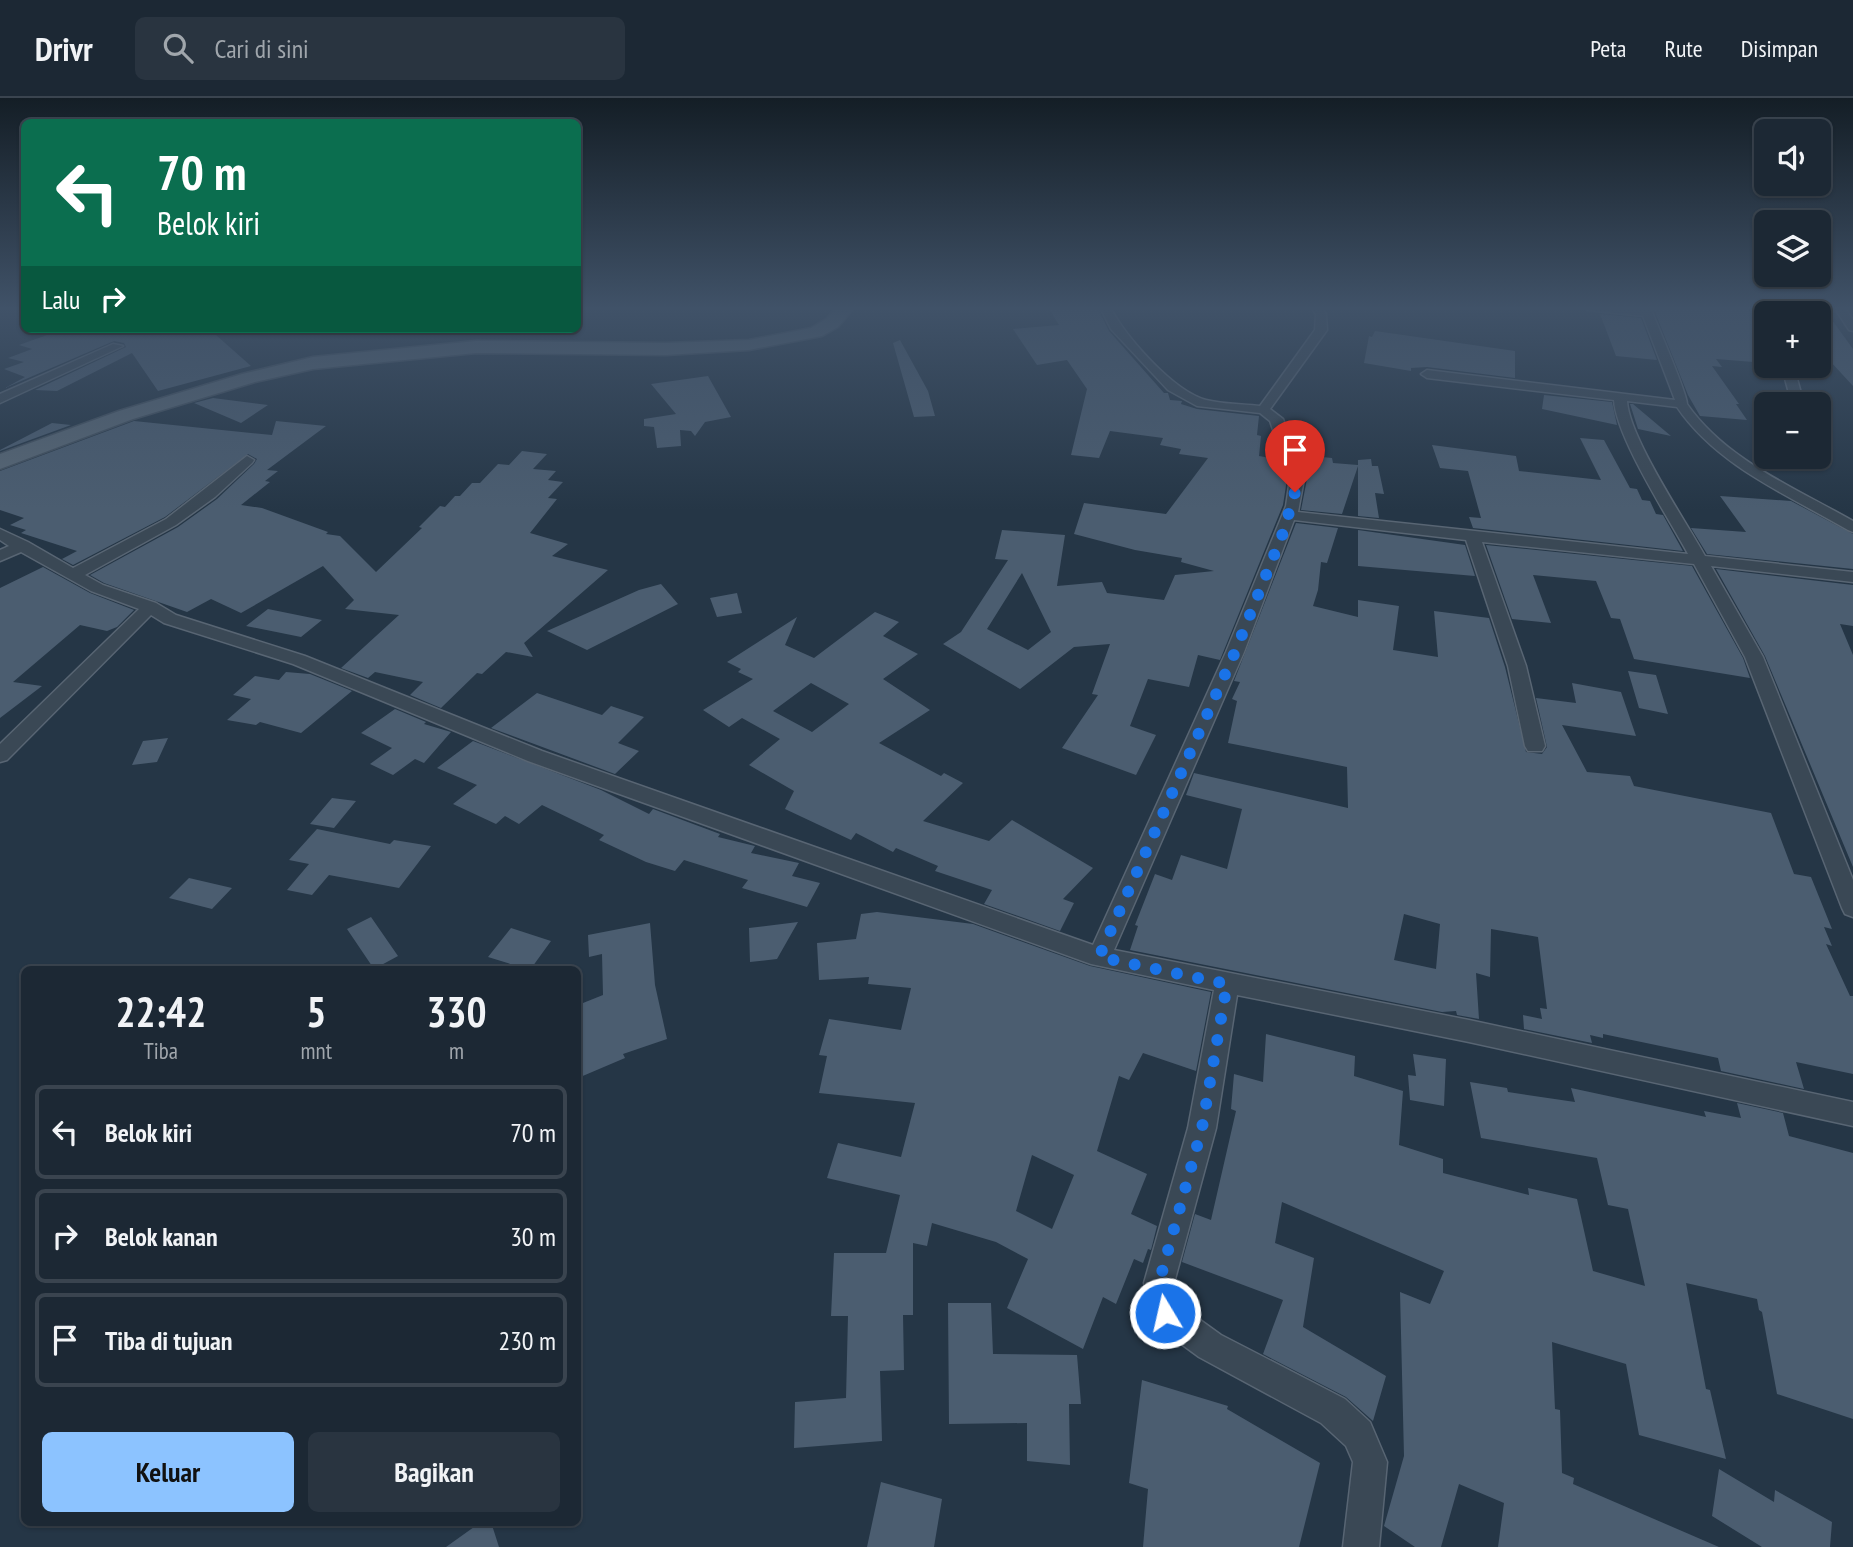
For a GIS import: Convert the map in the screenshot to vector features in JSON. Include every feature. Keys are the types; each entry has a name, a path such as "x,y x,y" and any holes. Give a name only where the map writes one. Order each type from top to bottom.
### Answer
{"main road":[{"path":"0,463 126,415 266,375"}],"street":[{"path":"0,399 54,375"},
{"path":"1099,957 1235,652 1293,506 1297,479 1276,419 1263,410 1201,403 1172,387 1160,375"},
{"path":"1263,410 1289,375"},
{"path":"1432,375 1681,404"},
{"path":"1671,375 1682,396 1681,404 1693,423 1725,453 1853,527"},
{"path":"1620,397 1621,415 1631,438 1754,657 1853,908"},
{"path":"1741,461 1754,458"},
{"path":"74,575 171,522 211,494 247,460"},
{"path":"1289,515 1853,577"},
{"path":"0,534 97,588 150,607 170,619 299,660 535,756 1099,957 1469,1031 1851,1119"},
{"path":"1472,536 1510,647 1535,746"},
{"path":"0,556 23,545"},
{"path":"0,755 150,607"},
{"path":"1227,984 1202,1128 1159,1283 1161,1298 1165,1313 1210,1346 1333,1411 1358,1434 1370,1462 1361,1547"}],"building":[{"path":"19,375 36,375 5,388 25,377"},
{"path":"68,375 89,375 57,391 35,390"},
{"path":"147,375 219,375 158,391"},
{"path":"902,375 919,375 928,391 935,416 914,417"},
{"path":"1077,375 1148,375 1164,393 1168,393 1170,400 1182,401 1181,404 1197,409 1259,416 1259,456 1281,460 1287,479 1283,505 1220,660 1198,655 1189,687 1148,679 1130,726 1156,735 1136,775 1062,748 1098,695 1092,694 1110,644 1074,647 1020,689 943,644 961,632 1008,560 995,559 1002,530 1065,535 1057,586 1102,582 1107,593 1164,600 1175,575 1214,571 1181,562 1182,558 1135,550 1074,534 1084,503 1166,514 1208,458 1179,454 1181,449 1160,445 1163,438 1110,431 1099,458 1071,455 1087,389","holes":["1022,573 1051,632 1028,650 987,629"]},
{"path":"1488,375 1515,375 1515,378"},
{"path":"1680,375 1718,375 1747,420 1700,416"},
{"path":"1843,375 1853,375 1853,386"},
{"path":"708,376 731,417 705,422 695,436 691,431 680,430 681,446 657,448 654,427 644,426 644,419 676,414 651,384"},
{"path":"1544,395 1612,402 1617,425 1542,409"},
{"path":"213,398 268,405 241,423 194,403"},
{"path":"1630,404 1633,404 1671,436 1638,429"},
{"path":"134,421 272,435 276,421 326,426 267,470 278,471 265,481 270,482 241,505 262,508 328,532 326,534 340,536 376,572 422,528 419,527 440,506 445,507 472,483 480,483 498,464 509,465 522,451 547,454 533,469 556,471 548,480 563,482 548,498 557,499 530,533 568,544 552,556 608,570 524,643 533,657 506,652 482,674 477,673 441,708 410,695 423,682 375,672 368,678 341,668 399,615 345,609 354,600 323,566 241,613 211,599 187,612 104,583 90,575 178,527 217,499 254,464 257,459 248,454 165,517 73,565 62,559 77,551 21,533 26,530 10,525 24,518 0,510 0,471"},
{"path":"52,423 71,425 0,451 0,450"},
{"path":"1580,438 1604,440 1630,488 1637,489 1642,500 1650,501 1656,514 1663,515 1683,551 1473,528 1469,517 1481,518 1468,471 1440,468 1432,445 1516,456 1519,471 1601,480"},
{"path":"1313,456 1332,458 1333,463 1358,465 1358,460 1371,459 1372,466 1378,466 1384,494 1375,493 1379,518 1358,516 1358,466 1342,514 1301,510 1307,479 1301,463 1314,465"},
{"path":"1720,496 1791,501 1853,534 1853,569 1707,554 1691,528 1746,532"},
{"path":"1296,523 1338,528 1327,563 1321,562 1313,606 1358,617 1358,600 1399,606 1393,650 1438,657 1434,611 1489,618 1505,667 1526,752 1542,754 1547,747 1536,698 1576,703 1572,683 1621,692 1636,736 1562,725 1587,772 1630,776 1634,786 1771,813 1794,874 1811,877 1832,929 1824,927 1832,946 1826,944 1850,996 1853,996 1853,1074 1796,1062 1804,1089 1721,1071 1718,1058 1603,1034 1603,1038 1590,1035 1592,1043 1524,1029 1523,1015 1542,1019 1540,1008 1547,1009 1538,937 1491,929 1490,977 1476,973 1479,1019 1457,1015 1456,1011 1442,1012 1130,950 1138,926 1135,925 1155,874 1172,880 1181,855 1227,869 1242,809 1186,795 1194,773 1348,808 1347,767 1228,743 1237,701 1232,699 1240,682 1234,681","holes":["1404,914 1440,924 1436,969 1394,960"]},
{"path":"1358,530 1465,545 1475,576 1358,566"},
{"path":"1486,545 1692,566 1743,658 1750,678 1634,659 1620,619 1611,618 1596,581 1533,575 1551,623 1512,619"},
{"path":"43,567 90,593 134,610 117,627 107,631 80,625 13,682 42,686 0,718 0,588"},
{"path":"1716,569 1853,585 1853,626 1840,624 1853,655 1853,867 1765,656"},
{"path":"661,584 678,604 587,650 547,631 639,590"},
{"path":"737,593 742,613 717,617 710,598"},
{"path":"268,609 322,620 301,637 246,626"},
{"path":"875,612 899,622 883,636 918,654 883,679 930,710 879,743 941,776 944,773 963,783 923,821 989,841 1012,820 1093,868 1063,899 1074,903 1060,931 984,904 992,890 935,871 938,866 896,848 893,852 856,833 851,840 785,809 794,791 749,765 780,739 742,718 729,727 703,710 753,679 738,672 741,669 727,662 797,617 785,645 814,658","holes":["811,683 849,704 812,732 773,711"]},
{"path":"1628,671 1656,675 1668,714 1639,708"},
{"path":"286,672 310,674 352,691 301,733 260,722 256,725 227,720 251,699 233,695 255,676 279,680"},
{"path":"537,693 602,715 611,706 644,717 618,743 639,751 615,774 491,728"},
{"path":"395,709 426,722 424,724 451,732 424,763 415,759 393,775 370,764 392,748 361,733"},
{"path":"168,738 157,762 132,765 143,741"},
{"path":"473,741 601,790 649,814 653,809 720,834 718,837 755,846 751,853 799,863 792,876 820,883 807,907 742,888 748,880 684,860 675,871 646,862 599,840 604,835 542,805 519,824 505,816 496,824 453,804 477,785 437,768"},
{"path":"332,798 356,801 334,828 310,824"},
{"path":"317,829 390,844 394,840 431,846 399,888 329,875 312,895 287,890 309,864 289,860"},
{"path":"189,878 232,888 212,909 169,898"},
{"path":"877,912 973,924 1090,966 1211,992 1196,1071 1143,1053 1129,1080 1119,1076 1097,1151 1147,1174 1131,1214 1157,1226 1151,1250 1148,1249 1143,1263 1134,1259 1116,1304 1103,1297 1083,1349 1007,1308 1028,1259 996,1242 932,1223 927,1246 913,1243 913,1315 903,1315 904,1370 880,1371 882,1441 794,1448 795,1402 846,1398 848,1316 831,1316 834,1253 886,1253 900,1195 827,1178 838,1143 901,1157 915,1103 819,1093 827,1056 819,1055 829,1019 901,1030 911,988 868,984 869,977 819,980 817,943 856,939 861,914","holes":["1032,1155 1074,1175 1052,1229 1016,1211"]},
{"path":"371,917 398,956 380,966 372,966 347,929"},
{"path":"798,922 777,959 750,962 749,928"},
{"path":"650,923 655,985 667,1039 623,1054 625,1058 581,1077 581,1004 603,995 602,954 589,957 588,935"},
{"path":"511,928 551,941 533,966 517,966 488,957"},
{"path":"1266,1034 1355,1056 1354,1076 1403,1091 1399,1145 1443,1159 1443,1173 1529,1195 1528,1188 1577,1199 1593,1271 1645,1286 1628,1209 1608,1205 1597,1158 1481,1138 1470,1082 1507,1088 1508,1092 1575,1102 1571,1088 1706,1117 1704,1111 1741,1118 1737,1103 1783,1113 1789,1136 1853,1153 1853,1419 1777,1394 1762,1312 1757,1299 1686,1283 1706,1389 1710,1390 1726,1459 1639,1435 1626,1364 1552,1342 1555,1409 1560,1410 1562,1473 1574,1478 1573,1484 1719,1547 1498,1547 1504,1503 1459,1484 1441,1547 1415,1547 1384,1526 1404,1456 1400,1292 1430,1304 1444,1271 1282,1202 1275,1243 1314,1258 1303,1327 1386,1376 1373,1421 1346,1397 1263,1354 1283,1300 1182,1262 1195,1214 1211,1220 1236,1111 1231,1109 1234,1074 1263,1082"},
{"path":"1413,1054 1446,1059 1444,1106 1410,1100 1408,1075 1416,1076"},
{"path":"948,1303 991,1303 993,1354 1077,1355 1081,1404 1069,1404 1070,1465 1027,1461 1027,1423 949,1424"},
{"path":"1142,1380 1228,1406 1227,1409 1320,1463 1299,1547 1143,1547 1148,1489 1129,1483"},
{"path":"1719,1469 1774,1502 1775,1490 1832,1522 1830,1547 1762,1547 1712,1516"},
{"path":"881,1482 942,1499 934,1547 867,1547"},
{"path":"475,1526 492,1526 499,1547 446,1547"}],"route":[{"path":"1165,1313 1159,1283 1202,1128 1227,984 1099,957 1235,652 1283,533 1295,492"}]}
